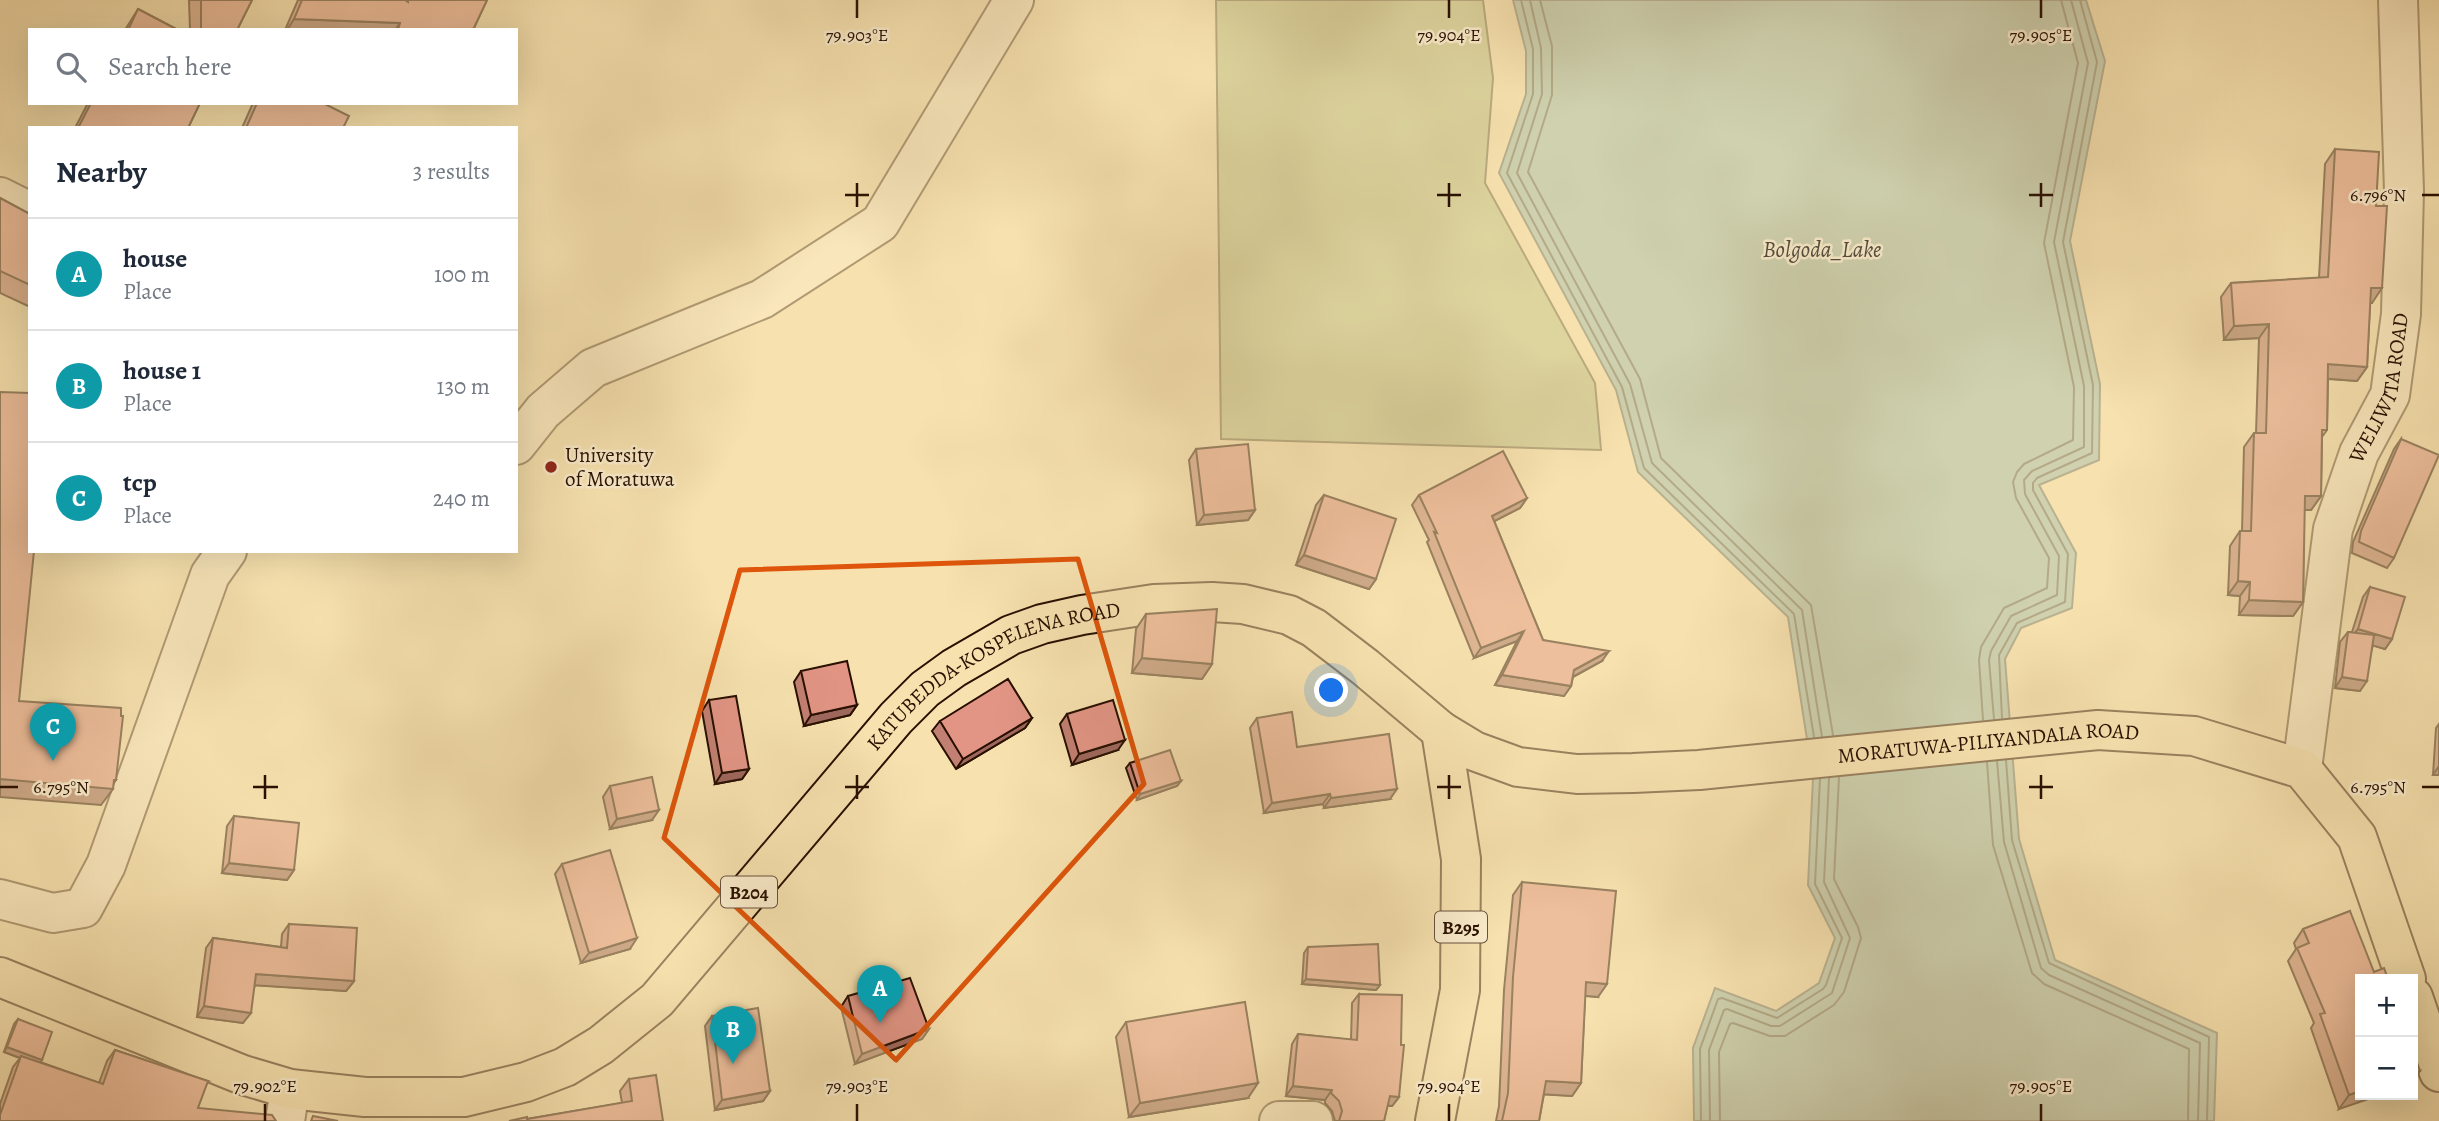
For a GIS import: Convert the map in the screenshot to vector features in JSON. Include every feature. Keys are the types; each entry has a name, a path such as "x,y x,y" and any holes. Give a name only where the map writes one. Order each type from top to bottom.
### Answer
{"main road":[{"name":"KATUBEDDA-KOSPELENA ROAD","path":"0,978 243,1075 288,1105 365,1097 464,1097 526,1082 565,1067 601,1045 657,1000 896,718 925,689 954,668 1011,635 1042,624 1082,615 1154,604 1243,604 1289,615 1314,628 1365,667 1441,732"},
{"name":"MORATUWA-PILIYANDALA ROAD","path":"1441,732 1474,751 1518,767 1577,774 1699,770 2098,730 2194,736 2302,769"},
{"name":"B295","path":"1435,1121 1460,990 1461,859 1441,732"},
{"path":"2302,769 2357,837 2404,974"},
{"path":"2418,1011 2439,1072"}],"street":[{"path":"518,443 544,411 593,369 762,299 880,223 1014,0"},
{"name":"WELIWITA ROAD","path":"2302,769 2333,529 2359,453 2390,395 2401,314 2404,191 2398,0"},
{"path":"0,197 28,211"},
{"path":"0,899 53,913 83,908 106,865 210,575 226,553"},
{"path":"1279,1121 1313,1121"}],"highlighted area":[{"path":"1078,559 1144,784 896,1060 664,838 740,570"}],"green space":[{"path":"1216,0 1483,0 1493,78 1485,183 1595,383 1601,450 1221,439"}],"water":[{"name":"Bolgoda_Lake","path":"1513,0 2086,0 2105,61 2070,241 2100,384 2099,460 2039,485 2076,553 2072,608 2021,628 2005,659 2019,839 2055,960 2217,1033 2214,1121 1694,1121 1693,1048 1715,988 1776,1011 1819,983 1835,938 1808,885 1813,778 1788,617 1638,472 1616,390 1499,173 1526,94 1526,51"}],"building":[{"path":"201,0 252,0 238,28 201,28"},
{"path":"302,0 487,0 474,28 399,28 400,23 294,19"},
{"path":"138,9 174,28 129,28"},
{"path":"90,105 199,105 189,126 79,126"},
{"path":"256,105 327,105 349,116 344,126 247,126"},
{"path":"2335,149 2379,152 2376,206 2387,206 2382,288 2371,288 2367,367 2328,364 2327,430 2322,430 2321,496 2305,496 2303,602 2249,600 2250,582 2238,581 2240,531 2251,531 2254,433 2266,433 2269,324 2234,326 2231,283 2328,277"},
{"path":"0,198 28,213 28,284 0,271"},
{"path":"0,392 28,393 28,553 34,553 19,701 121,708 123,716 113,789 0,779"},
{"path":"2401,439 2439,455 2394,558 2359,542 2361,531"},
{"path":"1248,444 1255,510 1204,515 1196,449"},
{"path":"1503,451 1527,498 1492,516 1543,640 1609,651 1574,670 1571,686 1502,675 1524,631 1481,648 1434,532 1437,533 1419,495"},
{"path":"1324,495 1396,519 1376,579 1304,555"},
{"path":"2370,587 2405,597 2392,639 2358,629"},
{"path":"1217,609 1212,664 1142,658 1146,614"},
{"path":"2348,632 2374,635 2367,681 2342,677"},
{"path":"847,661 857,705 811,715 801,671"},
{"path":"1008,679 1032,718 963,759 940,721"},
{"path":"736,696 749,769 722,773 709,700"},
{"path":"1113,700 1125,740 1079,754 1067,714"},
{"path":"1292,712 1297,747 1389,734 1397,789 1331,798 1330,794 1272,803 1257,718"},
{"path":"1170,750 1181,781 1140,794 1130,763"},
{"path":"652,777 659,810 617,819 610,786"},
{"path":"234,816 299,823 294,870 229,863"},
{"path":"610,850 637,938 589,953 562,864"},
{"path":"1522,882 1616,891 1607,984 1586,982 1581,1083 1546,1081 1539,1121 1502,1121 1508,1093 1513,977"},
{"path":"2350,911 2374,972 2384,968 2386,974 2355,974 2355,1093 2349,1095 2320,1014 2325,1013 2297,948 2309,943 2303,929"},
{"path":"289,924 357,928 354,981 256,974 251,1013 204,1006 213,938 287,948"},
{"path":"1378,944 1380,985 1306,979 1308,947"},
{"path":"910,978 929,1029 862,1054 848,996"},
{"path":"1359,994 1402,995 1401,1045 1404,1045 1399,1097 1390,1096 1384,1121 1339,1121 1342,1111 1339,1101 1331,1093 1332,1090 1293,1086 1298,1034 1357,1040"},
{"path":"1245,1002 1258,1083 1140,1103 1126,1022"},
{"path":"758,1008 770,1091 722,1100 712,1016"},
{"path":"18,1019 52,1032 42,1060 7,1047"},
{"path":"115,1050 208,1081 198,1108 272,1115 276,1121 0,1121 21,1056 103,1084"},
{"path":"656,1075 663,1121 509,1121 632,1101 629,1079"},
{"path":"313,1116 338,1121 311,1121"}],"place":[{"name":"University of Moratuwa","path":"551,467"},
{"name":"tcp","path":"53,761"},
{"name":"house","path":"880,1023"},
{"name":"house 1","path":"733,1064"}]}
